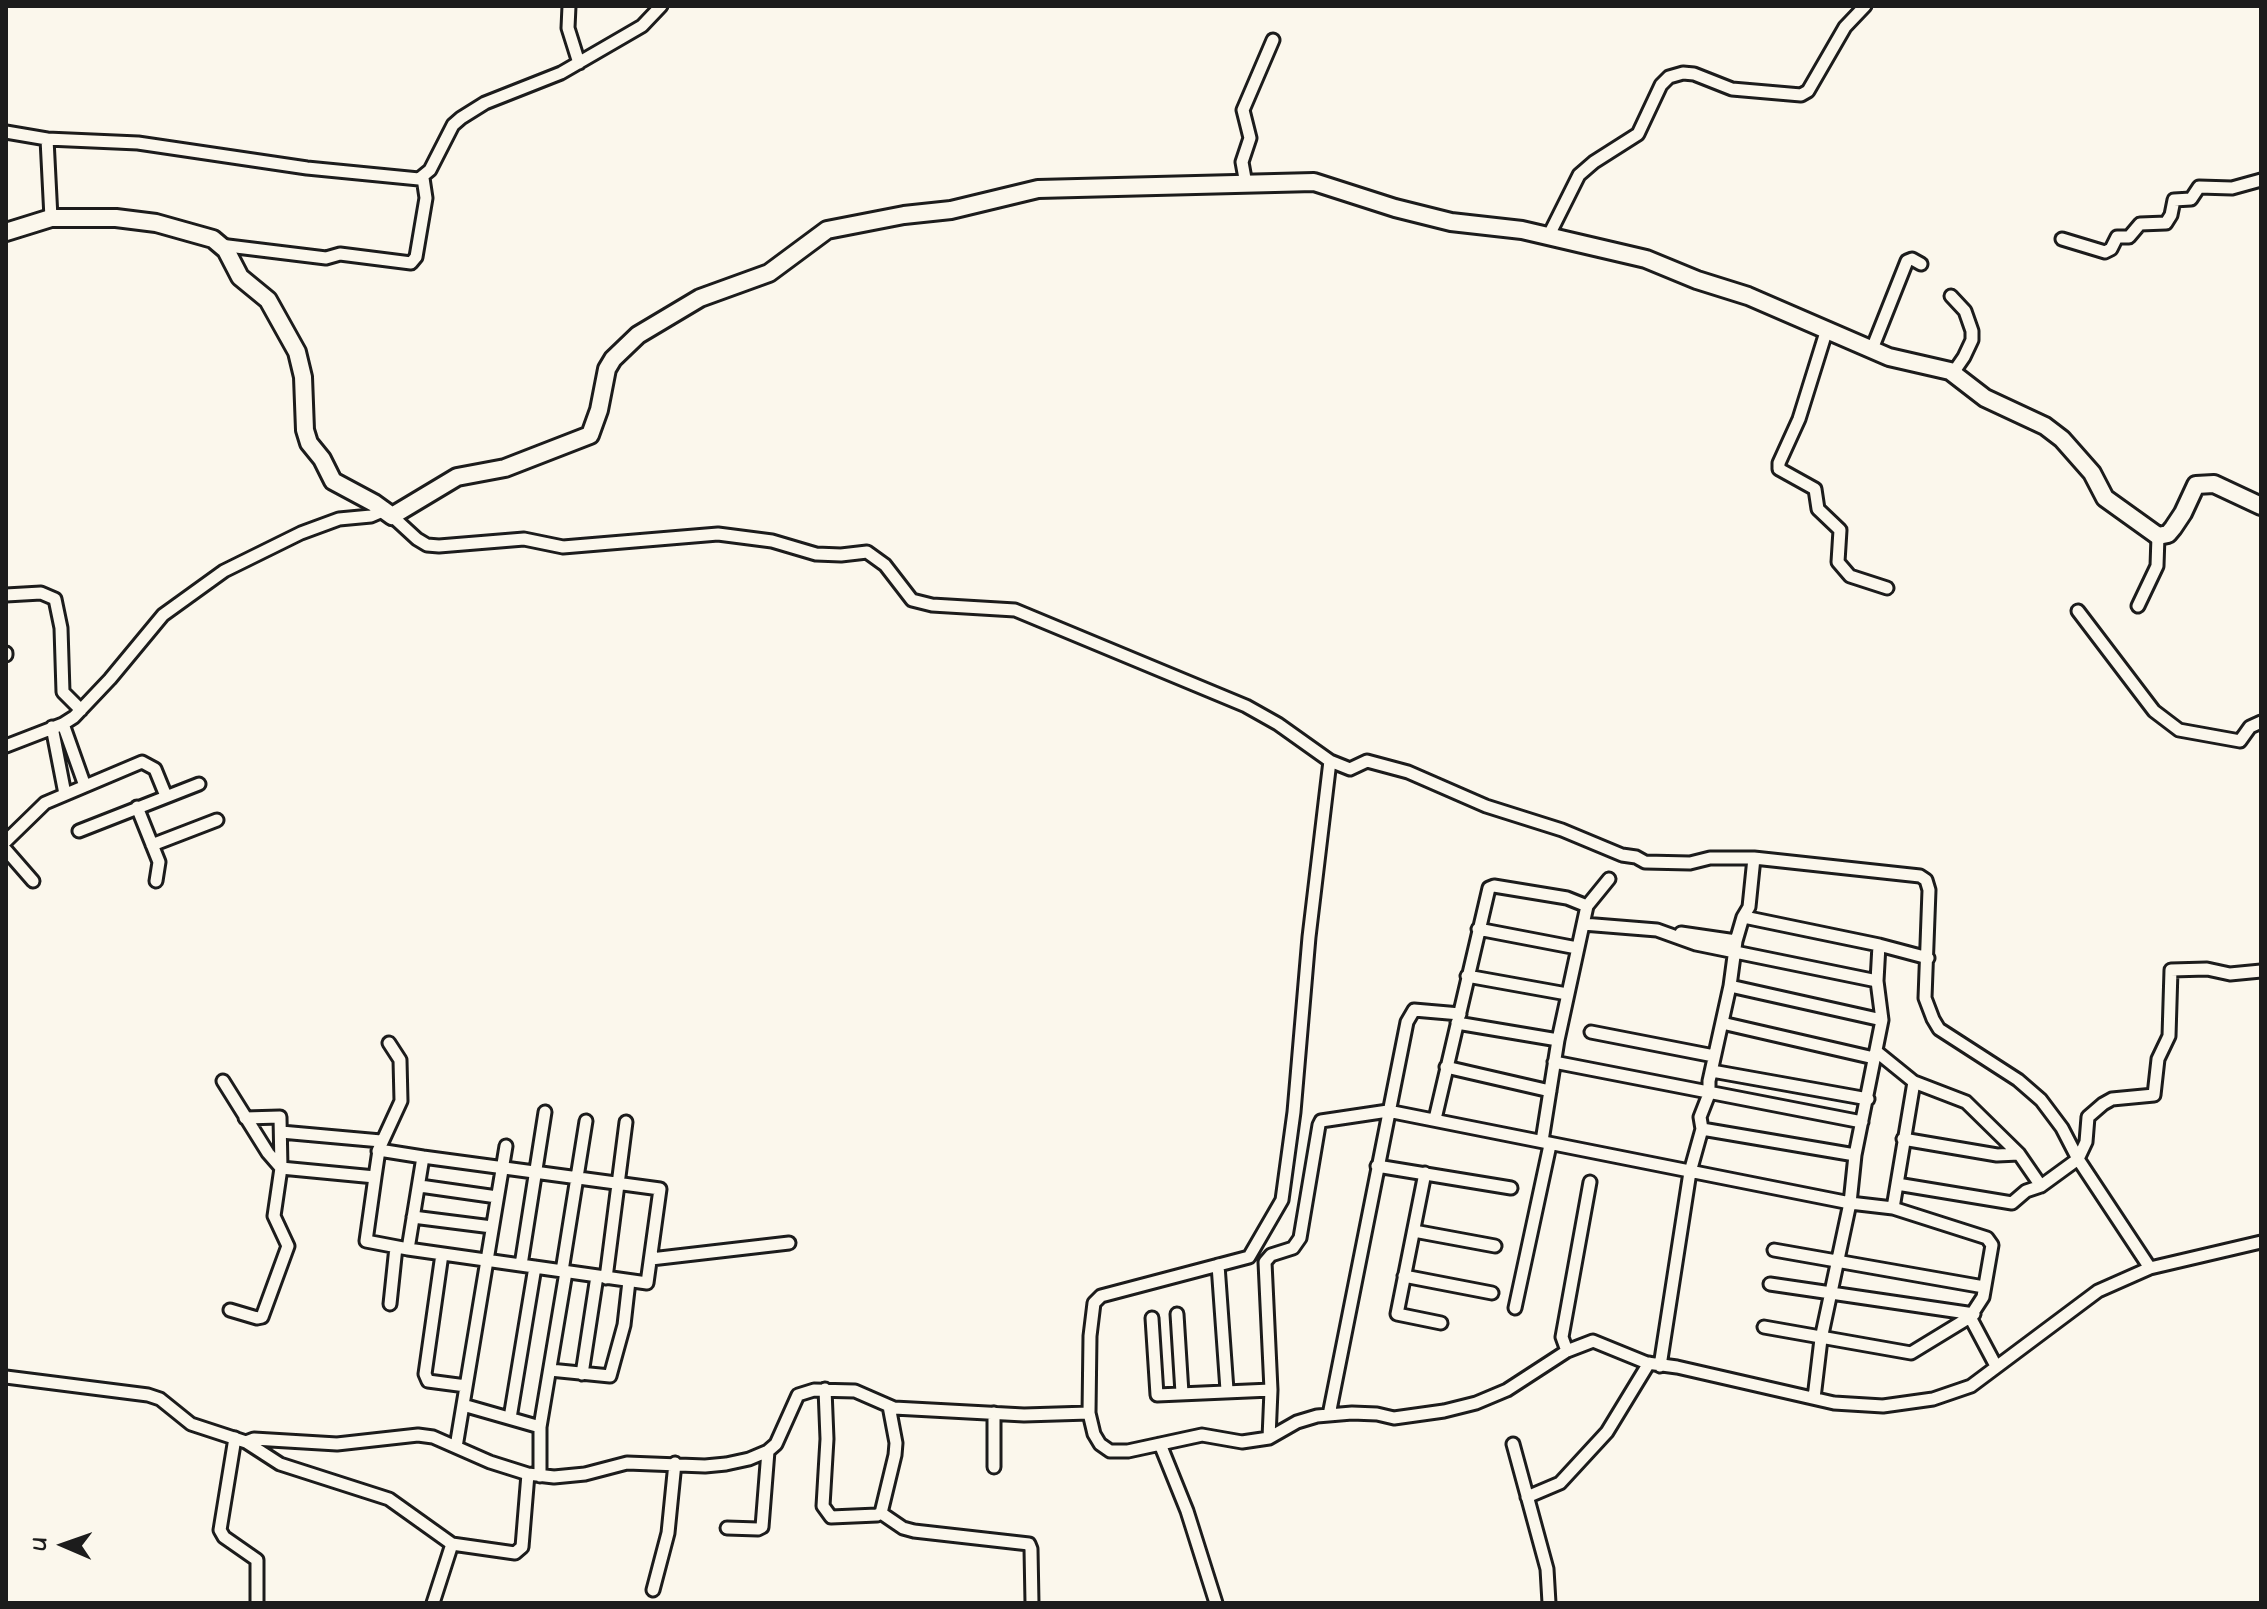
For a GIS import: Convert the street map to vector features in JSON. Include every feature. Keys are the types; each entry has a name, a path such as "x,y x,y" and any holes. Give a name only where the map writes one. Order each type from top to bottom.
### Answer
{"street":[{"path":"569,6 568,28 579,63"},
{"path":"6,132 47,139 138,143 307,168 404,179 423,178 453,125 461,118 485,103 579,63 642,26 661,6"},
{"path":"1549,235 1579,175 1638,134 1661,85 1669,77 1694,74 1732,89 1801,95 1808,91 1845,27 1865,6"},
{"path":"1246,184 1242,162 1250,138 1243,110 1273,40"},
{"path":"47,139 51,218"},
{"path":"220,245 326,258 340,254 411,263 416,257 426,198 423,178"},
{"path":"2062,239 2105,252 2111,249 2117,237 2129,237 2140,224 2166,223 2175,199 2191,199 2202,185 2232,188 2261,180"},
{"path":"6,746 58,726 81,710 163,615 224,571 324,524 348,517 388,513 457,477 517,464 590,435 599,410 607,369 613,359 638,335 700,298 769,273 827,230 904,215 951,210 1038,189 1314,182 1451,222 1549,235 1646,259 1748,296 1908,363 1953,373 1985,398 2045,426 2062,439 2092,473 2105,498 2158,536 2168,534 2173,528 2196,485 2214,484 2261,506"},
{"path":"6,232 51,218 116,218 199,233 220,245 240,277 268,300 297,352 303,377 305,430 309,443 322,459 333,481 388,513 427,545 524,539 563,547 718,534 772,541 816,554 867,552 885,565 912,600 932,605 1015,610 1246,706 1278,724 1330,761 1350,769 1367,761 1408,772 1486,806 1562,830 1622,855 1645,862 1690,863 1710,858 1754,858 1920,876 1926,880 1929,890 1925,998 1939,1029 2018,1080 2041,1100 2150,1268"},
{"path":"1872,349 1907,261 1912,259 1921,264"},
{"path":"1951,296 1965,311 1972,331 1972,340 1953,373"},
{"path":"1827,329 1803,397 1800,416 1779,469 1815,489 1818,509 1840,530 1838,562 1850,576 1887,588"},
{"path":"2138,606 2157,566 2158,536"},
{"path":"6,595 41,593 55,599 61,628 63,692 81,710"},
{"path":"2078,611 2154,711 2179,730 2240,741 2250,727 2261,722"},
{"path":"58,726 85,786"},
{"path":"58,726 65,794"},
{"path":"1330,761 1282,1200 1249,1257 1097,1299 1090,1336 1089,1413 1094,1434 1100,1444 1110,1451 1118,1453 1202,1435 1242,1442 1269,1438 1297,1422 1329,1415 1352,1413 1408,1418 1476,1403 1507,1390 1567,1351 1593,1341 1632,1359 1814,1398 1868,1407 1933,1399 1960,1391 2098,1291 2150,1268 2261,1242"},
{"path":"6,841 45,803 142,762 155,769 166,796"},
{"path":"79,831 199,784"},
{"path":"137,807 159,862 156,881"},
{"path":"152,845 217,820"},
{"path":"6,850 33,881"},
{"path":"1527,1497 1560,1483 1607,1432 1655,1364 1690,1172 1702,1129 1701,1110 1709,1094 1735,947 1749,907 1754,858"},
{"path":"1515,1308 1546,1143 1554,1062 1577,948 1587,906 1609,879"},
{"path":"1435,1119 1489,888 1494,886 1567,898 1587,906"},
{"path":"1744,917 1928,958"},
{"path":"1583,924 1657,930 1696,944 1735,947 1877,981"},
{"path":"1478,929 1577,948"},
{"path":"1814,1398 1821,1339 1850,1203 1855,1155 1882,1020 1877,981 1879,945"},
{"path":"1897,1184 2012,1203 2078,1159 2086,1142 2090,1115 2112,1099 2154,1095 2158,1059 2169,1036 2171,970 2207,969 2230,974 2261,971"},
{"path":"1467,976 1567,994"},
{"path":"1730,986 1882,1020"},
{"path":"1329,1415 1388,1111 1411,1012 1458,1018 1558,1040"},
{"path":"1722,1023 1875,1055 1914,1082 1966,1102 2019,1154 2041,1186"},
{"path":"1591,1032 1714,1056"},
{"path":"281,1132 379,1146 423,1157 660,1189 647,1283 366,1241 379,1146 401,1101 400,1060 389,1043"},
{"path":"1554,1062 1862,1122"},
{"path":"1446,1067 1550,1091"},
{"path":"1712,1071 1868,1099"},
{"path":"223,1081 274,1163 281,1168 375,1177"},
{"path":"1893,1208 1914,1082"},
{"path":"1269,1438 1271,1390 1265,1265 1271,1255 1293,1248 1300,1238 1319,1125 1324,1119 1388,1111 1435,1119 1690,1172 1850,1203 1893,1208 1991,1241 1983,1297 1972,1315 1911,1353 1764,1327"},
{"path":"521,1265 545,1112"},
{"path":"230,1310 257,1318 264,1315 288,1246 274,1216 281,1168 280,1117 245,1118"},
{"path":"6,1377 160,1399 191,1424 240,1440 280,1464 389,1499 452,1544 519,1552 534,1475 586,1121"},
{"path":"582,1374 602,1277 626,1122"},
{"path":"1702,1129 1855,1155"},
{"path":"1903,1139 1997,1155 2019,1154"},
{"path":"456,1447 506,1146"},
{"path":"390,1304 420,1186 423,1157"},
{"path":"1377,1166 1511,1188"},
{"path":"1425,1173 1397,1314 1441,1323"},
{"path":"1567,1351 1562,1337 1590,1182"},
{"path":"420,1186 497,1197"},
{"path":"413,1217 492,1227"},
{"path":"1414,1231 1495,1246"},
{"path":"651,1259 789,1243"},
{"path":"1774,1250 1984,1287"},
{"path":"442,1254 425,1374 428,1381 466,1386"},
{"path":"1218,1265 1227,1390"},
{"path":"510,1418 535,1267"},
{"path":"1404,1276 1492,1293"},
{"path":"550,1370 608,1377 612,1374 624,1325 629,1281"},
{"path":"1770,1284 1972,1315"},
{"path":"1177,1314 1182,1393"},
{"path":"1972,1315 1996,1366"},
{"path":"1152,1318 1157,1395 1271,1390"},
{"path":"240,1440 337,1444 418,1435 433,1437 490,1462 534,1475 554,1477 585,1474 627,1463 726,1464 768,1451 782,1436 798,1395 825,1389 855,1391 889,1406 1024,1415 1089,1413"},
{"path":"825,1389 827,1439 824,1512 831,1517 881,1513"},
{"path":"463,1405 540,1427"},
{"path":"881,1513 896,1443 889,1406"},
{"path":"994,1413 994,1467"},
{"path":"240,1440 220,1530 224,1537 257,1560 257,1603"},
{"path":"1160,1444 1187,1511 1216,1603"},
{"path":"1513,1444 1547,1569 1549,1603"},
{"path":"727,1528 762,1527 768,1451"},
{"path":"653,1590 668,1533 675,1463"},
{"path":"881,1513 903,1528 914,1531 1029,1544 1032,1603"},
{"path":"433,1603 452,1544"}]}
